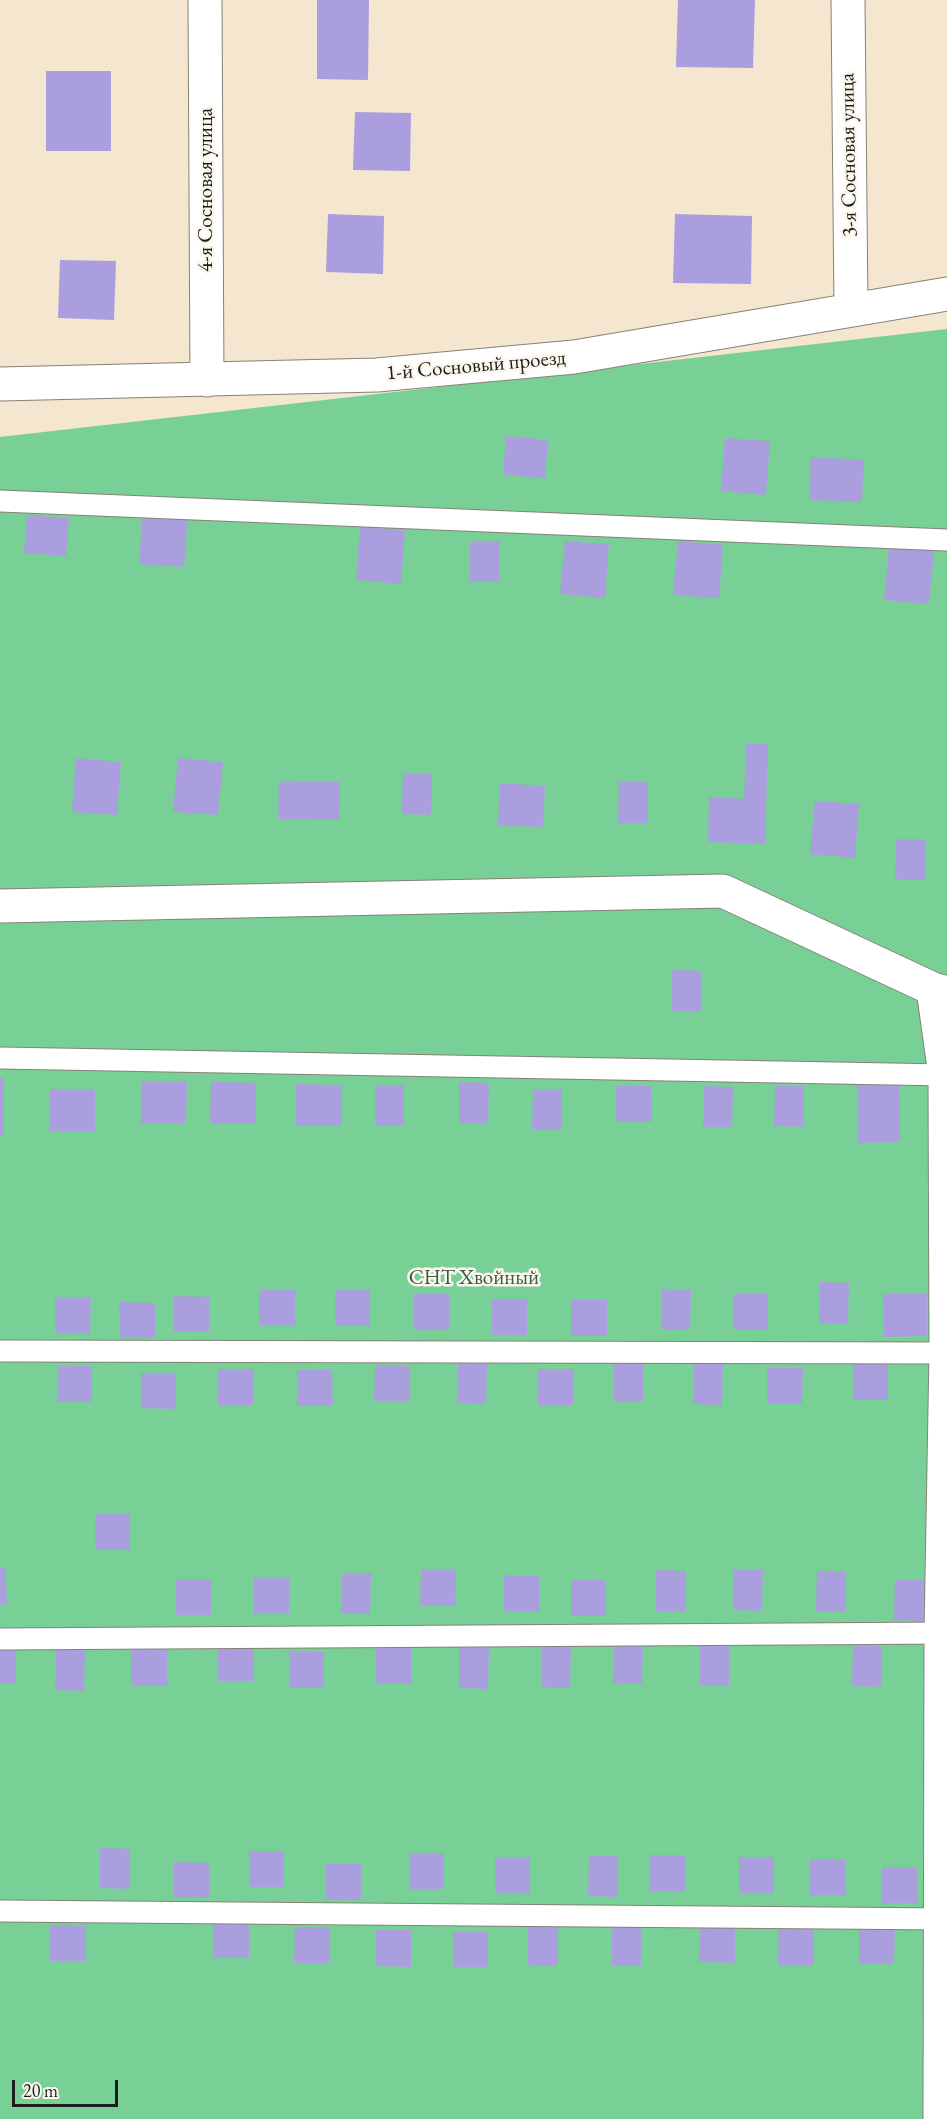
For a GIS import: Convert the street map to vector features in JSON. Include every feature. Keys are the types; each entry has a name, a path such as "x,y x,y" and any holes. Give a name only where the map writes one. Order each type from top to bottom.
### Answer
{"street":[{"name":"4-я Сосновая улица","path":"205,0 207,380"},
{"name":"3-я Сосновая улица","path":"848,0 851,310"},
{"name":"1-й Сосновый проезд","path":"0,384 377,375 574,357 947,294"},
{"path":"0,906 723,891 940,991 946,1075 944,1919 940,2119"}],"lane":[{"path":"0,501 947,540"},
{"path":"0,1058 946,1075"},
{"path":"0,1351 946,1353"},
{"path":"0,1639 944,1633"},
{"path":"0,1911 944,1919"}],"green space":[{"name":"СНТ Хвойный","path":"947,329 947,2119 0,2119 0,437"}],"building":[{"path":"317,0 369,0 368,80 317,79"},
{"path":"678,0 755,0 753,68 676,67"},
{"path":"46,71 111,71 111,151 46,151"},
{"path":"355,112 411,113 410,171 353,170"},
{"path":"328,214 384,216 383,274 326,272"},
{"path":"675,214 752,216 751,284 673,283"},
{"path":"60,260 116,261 114,320 58,318"},
{"path":"506,436 548,440 545,478 503,475"},
{"path":"725,438 770,441 766,495 721,491"},
{"path":"811,457 864,460 862,502 809,500"},
{"path":"143,510 188,514 184,567 139,564"},
{"path":"27,515 69,518 66,556 24,553"},
{"path":"360,527 405,530 401,584 356,580"},
{"path":"470,541 499,541 499,582 469,582"},
{"path":"565,541 609,544 605,598 560,594"},
{"path":"678,541 723,545 719,598 673,595"},
{"path":"889,546 934,550 929,604 884,600"},
{"path":"746,743 768,744 765,844 708,842 709,797 744,799"},
{"path":"76,758 121,762 117,815 72,812"},
{"path":"178,758 223,762 218,815 173,812"},
{"path":"403,774 432,774 431,815 402,814"},
{"path":"279,781 340,782 339,820 278,819"},
{"path":"619,782 648,782 648,823 618,823"},
{"path":"500,783 545,786 543,827 498,825"},
{"path":"815,801 859,804 855,858 810,854"},
{"path":"896,839 925,839 925,880 895,879"},
{"path":"672,970 701,971 701,1011 672,1011"},
{"path":"0,1078 4,1078 4,1136 0,1136"},
{"path":"141,1081 187,1081 186,1123 141,1123"},
{"path":"899,1081 900,1142 858,1143 857,1082"},
{"path":"211,1082 256,1083 256,1124 210,1124"},
{"path":"459,1082 489,1083 488,1123 459,1123"},
{"path":"296,1084 342,1085 341,1126 296,1126"},
{"path":"375,1085 404,1085 404,1126 375,1125"},
{"path":"616,1086 651,1086 652,1122 616,1122"},
{"path":"704,1086 733,1087 732,1127 703,1127"},
{"path":"775,1086 804,1086 803,1127 774,1126"},
{"path":"50,1089 95,1089 95,1131 49,1131"},
{"path":"533,1089 562,1089 562,1130 532,1129"},
{"path":"820,1282 849,1283 848,1324 819,1323"},
{"path":"662,1289 691,1290 690,1330 661,1330"},
{"path":"259,1290 295,1290 295,1325 259,1325"},
{"path":"335,1290 370,1290 370,1326 335,1326"},
{"path":"414,1294 449,1294 449,1330 414,1330"},
{"path":"733,1294 768,1294 768,1330 733,1330"},
{"path":"883,1294 927,1294 927,1336 884,1337"},
{"path":"174,1296 209,1297 209,1332 174,1332"},
{"path":"55,1297 91,1297 90,1333 55,1333"},
{"path":"492,1299 527,1299 527,1335 492,1335"},
{"path":"571,1300 607,1300 607,1336 571,1336"},
{"path":"119,1302 155,1303 155,1338 120,1338"},
{"path":"614,1361 643,1362 643,1402 614,1402"},
{"path":"458,1363 487,1364 486,1404 457,1403"},
{"path":"694,1364 723,1364 722,1405 693,1404"},
{"path":"853,1364 888,1364 888,1400 853,1400"},
{"path":"375,1365 410,1366 410,1401 374,1401"},
{"path":"57,1366 92,1366 92,1402 57,1402"},
{"path":"767,1368 803,1368 802,1404 767,1404"},
{"path":"218,1369 253,1369 253,1405 218,1405"},
{"path":"538,1369 573,1369 573,1405 538,1405"},
{"path":"297,1370 332,1370 333,1406 297,1406"},
{"path":"141,1373 176,1373 176,1409 141,1408"},
{"path":"95,1514 130,1514 130,1550 95,1550"},
{"path":"0,1568 5,1568 7,1604 0,1605"},
{"path":"421,1569 456,1569 455,1606 420,1605"},
{"path":"656,1570 686,1571 685,1611 656,1611"},
{"path":"733,1570 763,1570 762,1611 733,1610"},
{"path":"817,1571 846,1572 845,1612 816,1612"},
{"path":"342,1573 371,1573 370,1614 341,1613"},
{"path":"504,1575 539,1576 539,1611 504,1611"},
{"path":"254,1577 289,1577 289,1613 254,1613"},
{"path":"176,1579 211,1579 211,1615 176,1615"},
{"path":"571,1580 606,1580 606,1616 571,1616"},
{"path":"895,1580 924,1580 923,1621 894,1620"},
{"path":"614,1643 643,1643 642,1684 613,1683"},
{"path":"218,1645 253,1645 254,1681 218,1681"},
{"path":"700,1645 729,1645 729,1686 700,1685"},
{"path":"542,1646 571,1647 570,1688 541,1687"},
{"path":"853,1646 882,1646 881,1687 852,1686"},
{"path":"376,1647 411,1648 411,1684 376,1684"},
{"path":"0,1648 16,1648 16,1684 0,1684"},
{"path":"459,1648 489,1648 488,1689 459,1688"},
{"path":"56,1650 85,1650 84,1691 55,1690"},
{"path":"131,1650 167,1650 167,1686 131,1686"},
{"path":"289,1652 324,1652 324,1688 289,1688"},
{"path":"100,1848 130,1849 129,1889 100,1888"},
{"path":"249,1851 284,1851 284,1887 249,1887"},
{"path":"409,1853 444,1853 444,1889 409,1889"},
{"path":"649,1855 685,1855 685,1891 649,1891"},
{"path":"589,1856 618,1856 617,1897 588,1896"},
{"path":"495,1857 530,1857 530,1893 495,1893"},
{"path":"739,1857 774,1857 774,1893 739,1893"},
{"path":"810,1859 845,1859 845,1895 810,1895"},
{"path":"174,1862 209,1863 209,1898 174,1898"},
{"path":"326,1864 361,1864 361,1900 326,1900"},
{"path":"882,1867 917,1867 917,1903 882,1903"},
{"path":"213,1922 249,1922 249,1958 213,1958"},
{"path":"528,1924 558,1925 557,1966 528,1965"},
{"path":"50,1925 86,1926 85,1961 50,1961"},
{"path":"612,1925 641,1925 641,1966 612,1965"},
{"path":"295,1927 330,1927 330,1963 294,1963"},
{"path":"700,1927 735,1927 735,1963 699,1962"},
{"path":"779,1928 813,1929 814,1965 778,1965"},
{"path":"859,1928 895,1928 894,1964 859,1964"},
{"path":"376,1930 411,1930 411,1967 376,1966"},
{"path":"453,1932 488,1932 488,1967 453,1967"}]}
